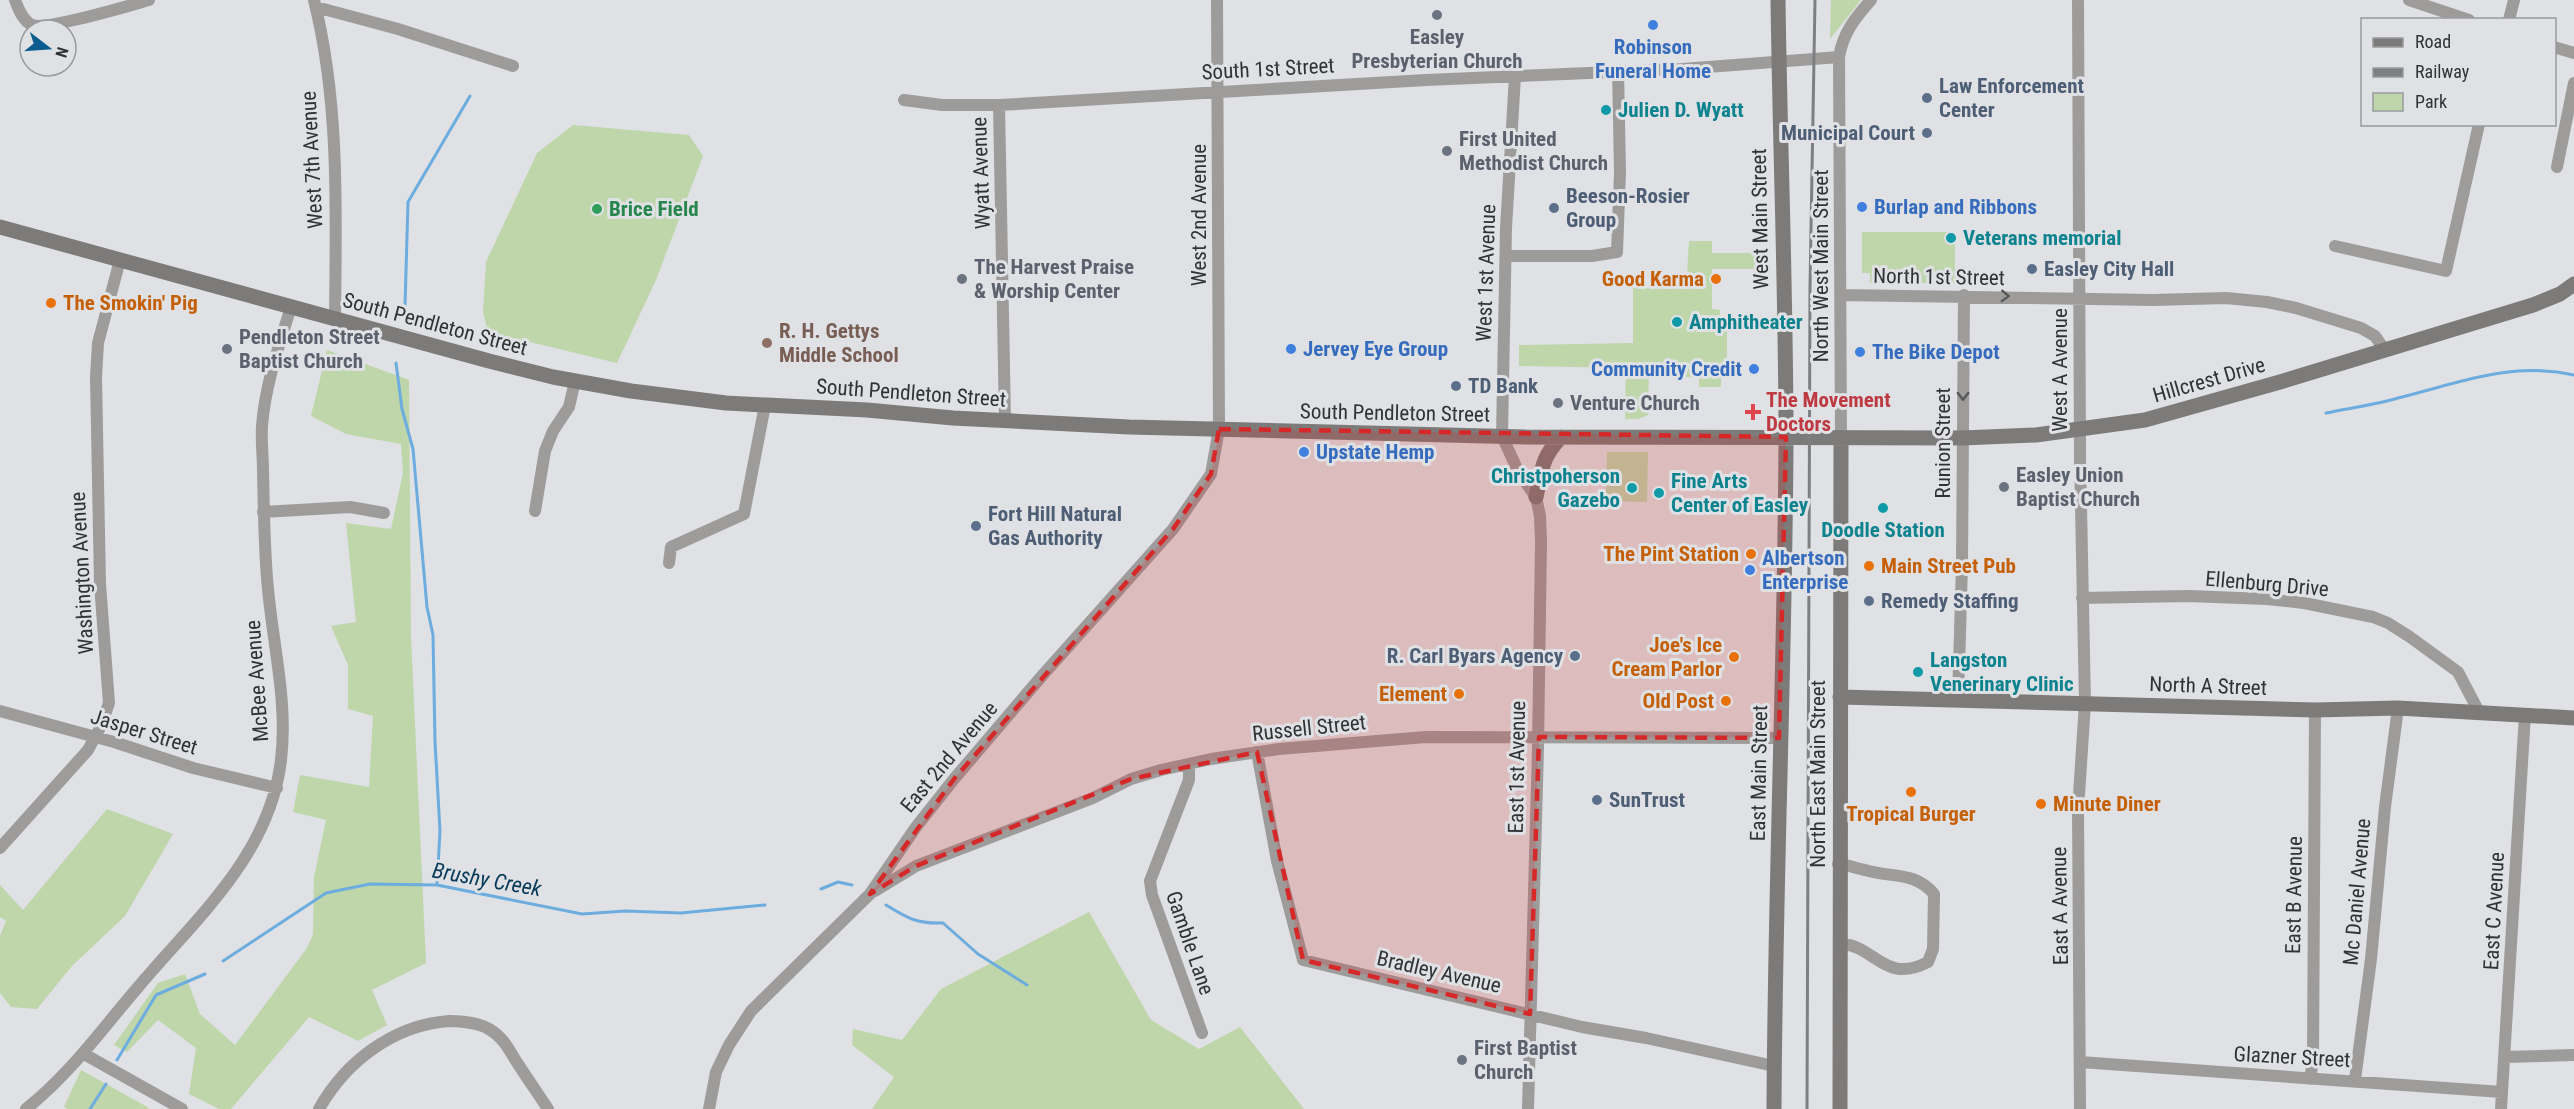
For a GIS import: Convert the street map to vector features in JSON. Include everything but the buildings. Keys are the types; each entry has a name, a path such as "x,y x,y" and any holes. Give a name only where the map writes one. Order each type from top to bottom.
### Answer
{"main road":[{"name":"West Main Street","path":"1778,0 1786,437"},
{"name":"South Pendleton Street","path":"0,227 489,361 631,391 765,405 1005,420 1219,429 1561,437 1841,439"},
{"name":"Hillcrest Drive","path":"1841,439 2036,435 2080,431 2145,420 2280,382 2532,305 2560,294 2574,284"},
{"path":"1536,498 1545,458 1548,451 1561,437"},
{"name":"East Main Street","path":"1774,1109 1786,437"},
{"name":"North East Main Street","path":"1840,1109 1841,944 1838,864 1841,439"},
{"name":"North A Street","path":"1840,697 2315,710 2398,708 2574,718"}],"street":[{"path":"15,0 20,13 30,24 37,26 58,24 149,0"},
{"name":"West 2nd Avenue","path":"1217,0 1219,429"},
{"name":"North West Main Street","path":"1841,439 1839,57 1842,41 1851,23 1871,0"},
{"name":"West A Avenue","path":"2078,0 2080,431 2085,703"},
{"path":"2409,0 2463,18"},
{"path":"2510,18 2514,0"},
{"path":"315,3 513,66"},
{"name":"West 7th Avenue","path":"315,3 321,33 334,152 335,319"},
{"path":"2556,48 2574,53"},
{"name":"South 1st Street","path":"904,100 942,105 999,105 1217,91 1618,70 1682,69 1839,57"},
{"path":"1506,256 1592,256 1617,252 1620,172 1618,70"},
{"name":"West 1st Avenue","path":"1502,436 1506,256 1515,76"},
{"path":"2557,167 2574,83"},
{"name":"Wyatt Avenue","path":"999,105 1005,420"},
{"path":"2335,246 2446,272 2480,126"},
{"name":"Washington Avenue","path":"0,848 88,750 109,703 100,584 96,377 98,343 120,260"},
{"name":"North 1st Street","path":"1841,295 1964,295 2080,299 2226,298 2267,302 2296,308 2361,328 2375,336 2384,349"},
{"name":"Runion Street","path":"1958,700 1962,565 1964,295"},
{"name":"McBee Avenue","path":"26,1109 51,1089 84,1054 117,1012 236,874 269,813 277,788 281,758 282,717 268,590 263,512 262,426 277,351 291,307"},
{"path":"535,511 545,451 553,431 569,407 575,381"},
{"path":"669,563 671,547 744,514 765,405"},
{"name":"East 2nd Avenue","path":"709,1109 716,1072 729,1045 751,1011 870,894 916,827 954,779 1173,529 1211,474 1219,429"},
{"name":"East 1st Avenue","path":"1502,436 1519,473 1536,498 1540,516 1538,737 1528,1109"},
{"path":"263,512 350,507 384,513"},
{"name":"Ellenburg Drive","path":"2082,598 2188,596 2267,599 2304,603 2373,617 2403,632 2458,672 2479,712"},
{"name":"East A Avenue","path":"2080,1109 2078,810 2085,703"},
{"name":"Mc Daniel Avenue","path":"2355,1080 2371,960 2385,807 2398,708"},
{"name":"East B Avenue","path":"2310,1079 2313,1061 2315,710"},
{"name":"Jasper Street","path":"0,711 95,737 194,768 277,788"},
{"name":"East C Avenue","path":"2501,1109 2525,714"},
{"name":"Russell Street","path":"870,894 916,866 1093,798 1131,779 1189,764 1257,752 1426,737 1779,738"},
{"name":"Bradley Avenue","path":"1257,752 1278,861 1303,960 1582,1028 1646,1038 1774,1066"},
{"name":"Gamble Lane","path":"1189,764 1190,780 1150,881 1152,895 1202,1033"},
{"path":"1838,864 1854,865 1865,870 1908,877 1925,883 1935,894 1933,949 1928,962 1916,968 1897,969 1874,960 1852,944 1841,944"},
{"path":"319,1109 328,1092 349,1068 399,1032 428,1023 460,1021 488,1028 508,1045 518,1065 548,1109"},
{"path":"84,1054 164,1105 182,1109"},
{"path":"2505,1057 2574,1055"},
{"name":"Glazner Street","path":"2080,1062 2502,1092"}],"highlighted area":[{"path":"1219,429 1786,437 1779,738 1539,737 1530,1014 1303,960 1257,752 1131,779 916,866 870,894 954,779 1173,529 1211,474"}],"green space":[{"path":"1831,0 1861,0 1830,39"},
{"name":"Brice Field","path":"573,125 689,135 703,156 656,280 617,363 501,335 487,328 483,312 486,262 537,153"},
{"path":"1862,232 1948,232 1948,240 1955,240 1955,283 1870,283 1870,273 1862,273"},
{"path":"1689,241 1712,241 1712,253 1761,253 1763,269 1712,269 1712,309 1720,310 1720,319 1727,320 1727,362 1721,362 1721,387 1699,387 1699,378 1686,377 1686,367 1649,367 1648,415 1638,419 1625,419 1626,368 1519,366 1519,345 1633,343 1633,288 1678,288 1678,282 1687,275"},
{"path":"327,350 409,380 411,637 426,963 372,990 387,1025 358,1041 309,1017 231,1109 219,1109 189,1094 196,1048 158,1020 127,1052 114,1045 158,983 185,974 200,1014 235,1045 307,948 313,934 314,877 326,820 293,812 300,775 369,787 373,716 348,709 348,665 331,626 356,622 346,523 391,529 403,473 401,444 346,434 311,416"},
{"path":"1607,452 1648,452 1647,502 1606,501"},
{"path":"107,809 173,834 125,916 72,966 37,1009 11,1007 0,993 0,936 6,921 0,917 0,885 23,910"},
{"path":"1089,912 1151,1020 1199,1049 1240,1027 1304,1109 872,1109 894,1077 852,1045 853,1029 902,1040 941,989"},
{"path":"81,1070 149,1108 67,1109 64,1107"}],"waterway":[{"path":"405,306 408,202 470,96"},
{"path":"396,363 402,409 413,449 427,607 433,635 435,742 440,831 437,885"},
{"path":"2326,413 2380,403 2464,380 2507,372 2551,371 2574,375"},
{"name":"Brushy Creek","path":"821,889 838,882 852,885"},
{"name":"Brushy Creek","path":"223,961 326,893 370,884 437,885 582,914 625,911 681,913 765,905"},
{"name":"Brushy Creek","path":"886,905 913,919 943,923 978,954 1027,985"},
{"name":"Brushy Creek","path":"117,1060 156,995 205,974"},
{"name":"Brushy Creek","path":"90,1109 106,1084"}],"railway":[{"path":"1807,1109 1810,288 1815,0"}],"place":[{"name":"Easley Presbyterian Church","path":"1437,15"},
{"name":"Robinson Funeral Home","path":"1653,25"},
{"name":"Law Enforcement Center","path":"1927,98"},
{"name":"Julien D. Wyatt","path":"1606,110"},
{"name":"Municipal Court","path":"1927,133"},
{"name":"First United Methodist Church","path":"1447,151"},
{"name":"Burlap and Ribbons","path":"1862,207"},
{"name":"Beeson-Rosier Group","path":"1554,208"},
{"name":"Brice Field","path":"597,209"},
{"name":"Veterans memorial","path":"1951,238"},
{"name":"Easley City Hall","path":"2032,269"},
{"name":"The Harvest Praise & Worship Center","path":"962,279"},
{"name":"Good Karma","path":"1716,279"},
{"name":"The Smokin' Pig","path":"51,303"},
{"name":"Amphitheater","path":"1677,322"},
{"name":"R. H. Gettys Middle School","path":"767,343"},
{"name":"Pendleton Street Baptist Church","path":"227,349"},
{"name":"Jervey Eye Group","path":"1291,349"},
{"name":"The Bike Depot","path":"1860,352"},
{"name":"Community Credit","path":"1754,369"},
{"name":"TD Bank","path":"1456,386"},
{"name":"Venture Church","path":"1558,403"},
{"name":"The Movement Doctors","path":"1753,412"},
{"name":"Upstate Hemp","path":"1304,452"},
{"name":"Easley Union Baptist Church","path":"2004,487"},
{"name":"Christpoherson Gazebo","path":"1632,488"},
{"name":"Fine Arts Center of Easley","path":"1659,493"},
{"name":"Doodle Station","path":"1883,508"},
{"name":"Fort Hill Natural Gas Authority","path":"976,526"},
{"name":"The Pint Station","path":"1751,554"},
{"name":"Main Street Pub","path":"1869,566"},
{"name":"Albertson Enterprise","path":"1750,570"},
{"name":"Remedy Staffing","path":"1869,601"},
{"name":"R. Carl Byars Agency","path":"1575,656"},
{"name":"Joe's Ice Cream Parlor","path":"1734,657"},
{"name":"Langston Venerinary Clinic","path":"1918,672"},
{"name":"Element","path":"1459,694"},
{"name":"Old Post","path":"1726,701"},
{"name":"Tropical Burger","path":"1911,792"},
{"name":"SunTrust","path":"1597,800"},
{"name":"Minute Diner","path":"2041,804"},
{"name":"First Baptist Church","path":"1462,1060"}]}
